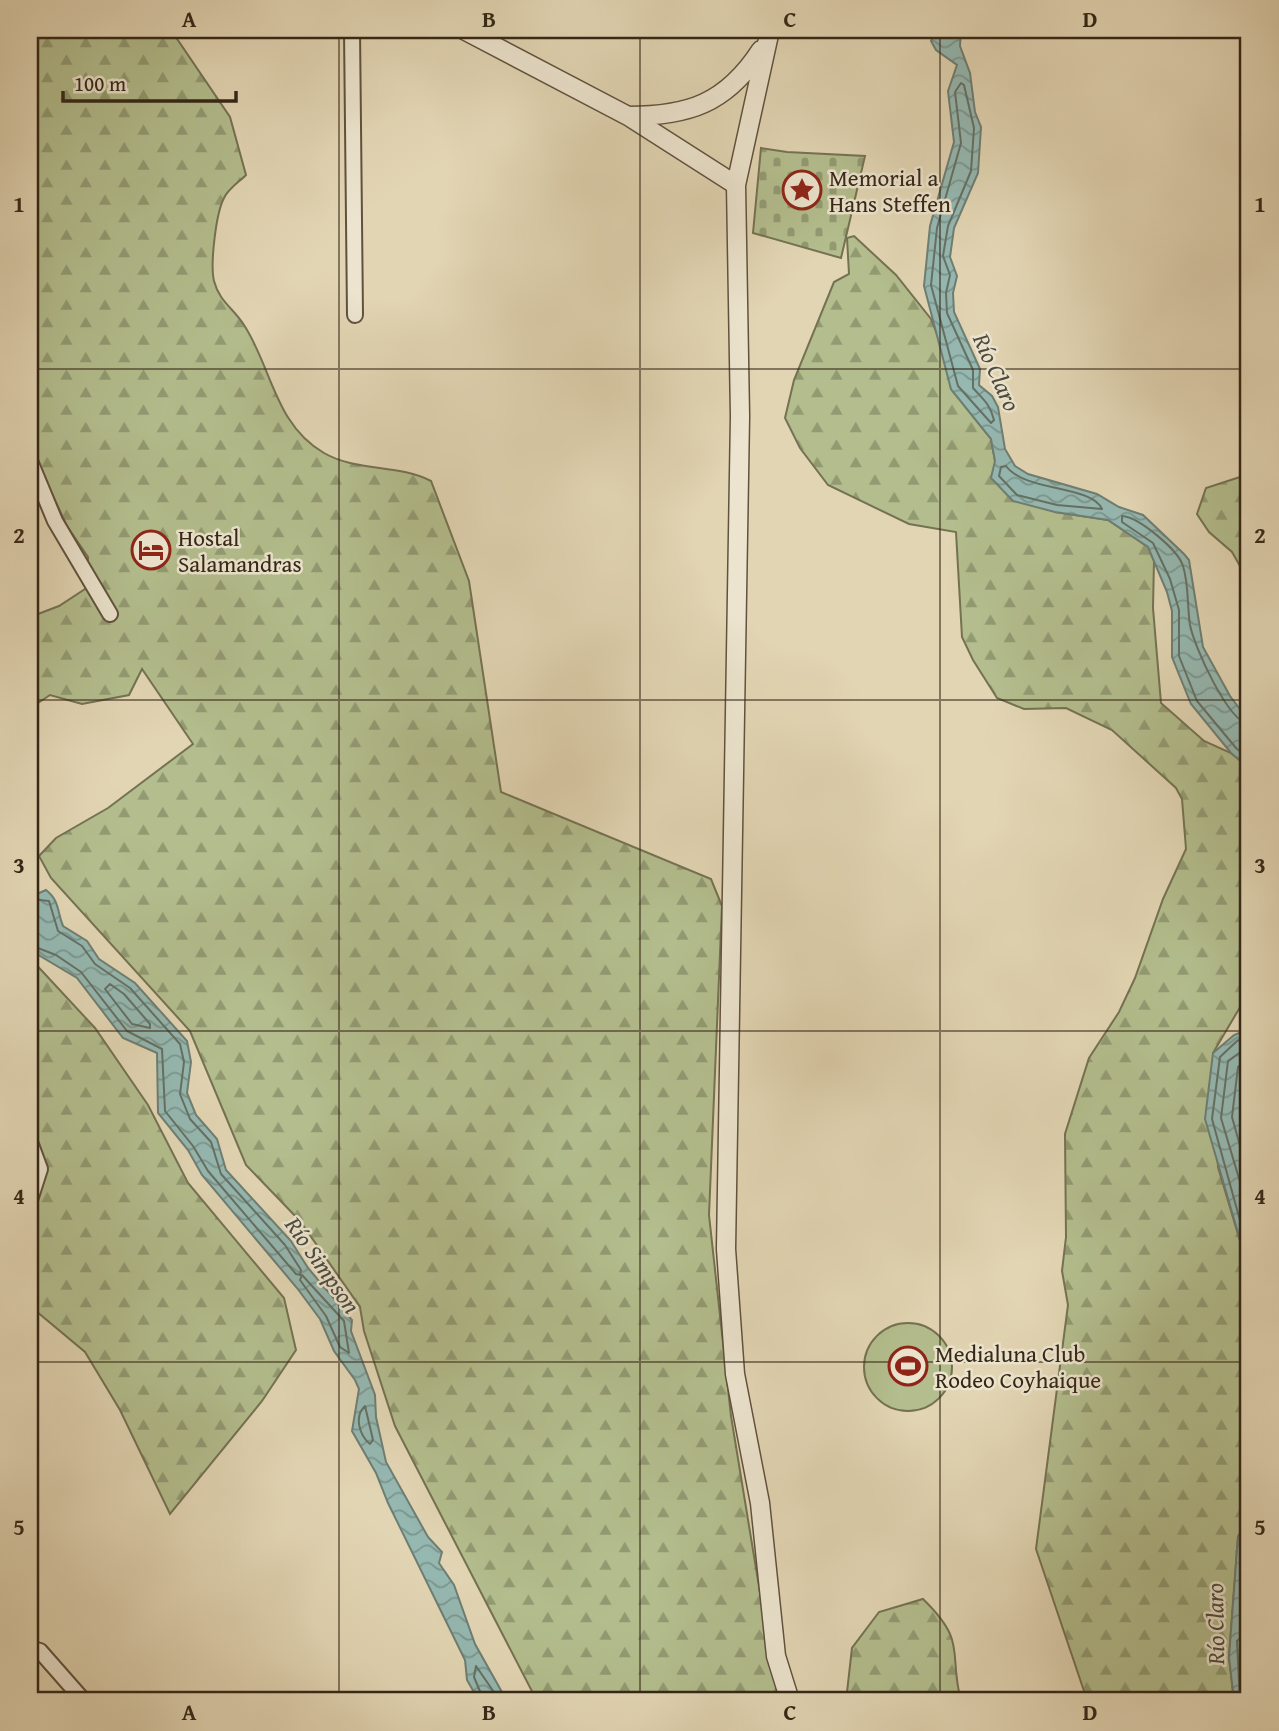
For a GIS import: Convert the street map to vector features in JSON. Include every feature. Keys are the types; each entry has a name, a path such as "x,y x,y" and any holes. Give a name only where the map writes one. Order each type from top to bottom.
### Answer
{"street":[{"path":"352,30 355,314"},
{"path":"464,30 628,116 736,185"},
{"path":"628,116 672,115 701,106 738,78 768,35"},
{"path":"768,35 736,185 740,416 726,1280 737,1386 769,1568 776,1656 790,1701"},
{"path":"30,461 55,521 110,614"},
{"path":"30,1142 40,1169 30,1200"},
{"path":"30,1648 40,1651 84,1701"}],"green space":[{"path":"30,30 171,30 230,117 246,175 226,195 218,215 213,263 216,288 244,325 285,412 308,441 337,459 405,472 431,481 469,581 501,792 711,879 722,906 709,1215 731,1416 773,1672 787,1701 537,1701 395,1426 364,1331 360,1307 300,1221 246,1165 190,1031 51,878 39,856 56,838 108,808 193,744 142,669 129,695 82,704 50,695 35,705 30,744 30,617 59,606 88,587 88,557 67,526 30,447"},
{"path":"761,148 865,156 841,258 753,233"},
{"path":"854,236 896,275 931,319 944,352 951,389 991,439 995,461 1055,512 1108,520 1148,547 1154,561 1153,608 1161,703 1204,741 1231,753 1249,768 1249,992 1213,1053 1218,1167 1249,1271 1249,1520 1238,1537 1229,1657 1234,1701 1084,1701 1085,1694 1036,1549 1068,1305 1062,1271 1066,1237 1065,1134 1089,1058 1119,1012 1135,978 1163,899 1186,849 1182,799 1176,788 1112,730 1066,708 1024,709 997,698 962,637 956,532 909,524 828,485 800,448 785,418 794,380 834,282 849,274 847,238"},
{"path":"1249,470 1249,582 1232,552 1209,532 1197,514 1206,488 1243,476"},
{"path":"30,958 95,1028 148,1105 188,1183 284,1298 296,1350 262,1401 170,1514 120,1410 85,1352 30,1306"},
{"name":"Medialuna Club Rodeo Coyhaique","path":"899,1323 917,1323 933,1330 945,1342 952,1358 952,1376 945,1392 933,1404 917,1411 899,1411 883,1404 871,1392 864,1376 864,1358 871,1342 883,1330"},
{"path":"923,1599 946,1626 951,1637 961,1701 846,1701 852,1648 879,1612"}],"water":[{"path":"936,30 961,30 960,46 970,73 975,112 981,127 978,173 954,228 950,257 957,276 953,293 954,312 980,369 979,385 992,396 998,407 1005,449 1015,466 1028,474 1097,494 1119,507 1143,515 1189,560 1203,647 1230,696 1249,721 1249,768 1231,753 1191,704 1172,657 1172,611 1167,592 1148,547 1108,520 1055,512 1013,501 991,478 995,461 991,439 951,389 924,286 930,226 954,142 948,91 957,65 936,50 931,41"},
{"name":"Río Simpson","path":"46,890 56,903 63,926 87,941 99,959 135,983 187,1041 191,1062 187,1093 196,1115 217,1139 226,1170 291,1241 308,1268 352,1320 351,1331 375,1395 376,1417 386,1462 428,1537 442,1552 439,1563 454,1585 475,1644 507,1701 479,1701 467,1680 465,1660 376,1473 352,1431 359,1389 334,1351 320,1319 202,1175 188,1150 158,1113 157,1053 123,1038 77,978 30,950 30,892 37,894"},
{"path":"1249,1029 1249,1271 1205,1119 1213,1053 1234,1035"},
{"path":"1249,1520 1249,1592 1243,1602 1249,1648 1249,1701 1234,1701 1229,1657 1238,1536"}],"place":[{"name":"Memorial a Hans Steffen","path":"802,190"},
{"name":"Hostal Salamandras","path":"151,550"},
{"name":"Medialuna Club Rodeo Coyhaique","path":"908,1366"}],"water label":[{"name":"Río Claro","path":"997,372"},
{"name":"Río Claro","path":"1215,1624"}]}
